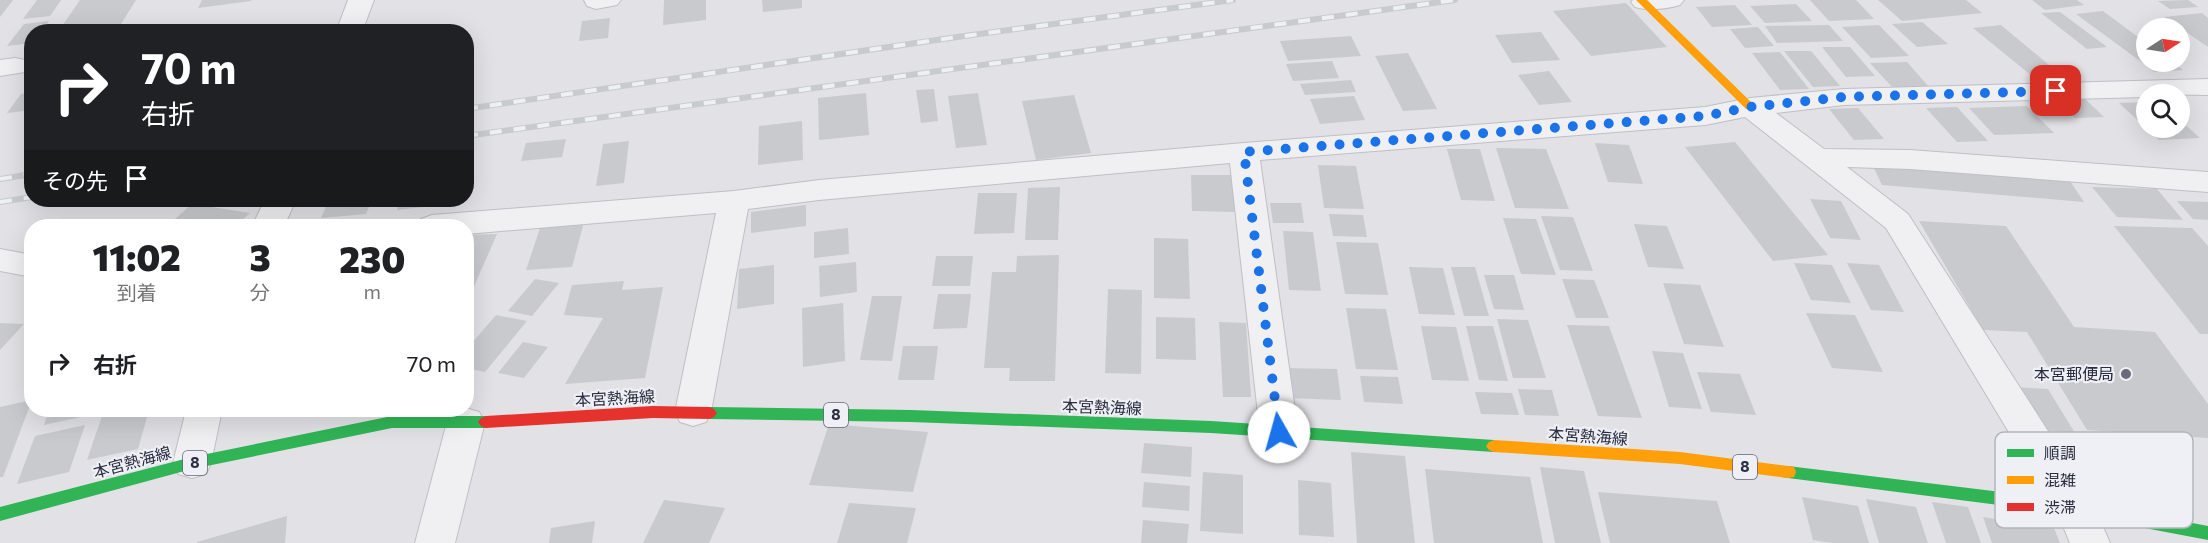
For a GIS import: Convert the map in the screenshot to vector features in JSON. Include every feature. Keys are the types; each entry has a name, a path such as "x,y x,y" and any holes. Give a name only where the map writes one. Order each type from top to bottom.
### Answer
{"main road":[{"path":"1643,1 1750,107"},
{"name":"本宮熱海線","path":"404,417 466,422 693,412 911,416 1279,432 1680,459 1995,511"},
{"name":"本宮熱海線","path":"0,514 192,463 388,417"},
{"name":"本宮熱海線","path":"2130,528 2208,533"}],"street":[{"path":"352,24 361,0"},
{"path":"1643,1 1671,0"},
{"path":"474,223 734,201 819,190 1244,152 1693,117 1750,107 1844,97 2208,87"},
{"path":"1750,107 1897,221 2026,432"},
{"path":"1244,152 1279,432"},
{"path":"1817,159 1868,156 2142,179 2208,182"},
{"path":"693,412 734,201"},
{"path":"0,260 24,264"},
{"path":"192,463 202,417"},
{"path":"435,543 466,422"}],"building":[{"path":"0,0 13,0 0,17"},
{"path":"37,0 61,0 50,16 23,19"},
{"path":"80,0 136,0 121,24 64,24"},
{"path":"202,0 251,0 251,1 198,8"},
{"path":"664,0 706,0 706,20 663,25"},
{"path":"762,0 802,0 802,8 763,12"},
{"path":"1810,0 1856,0 1874,19 1829,21"},
{"path":"1878,0 1966,0 1982,13 1902,21"},
{"path":"2032,0 2077,0 2084,5 2045,10"},
{"path":"2188,0 2198,7 2170,9 2158,1"},
{"path":"1626,3 1667,47 1591,56 1553,11"},
{"path":"1796,4 1812,21 1765,23 1750,6"},
{"path":"1735,5 1752,25 1712,27 1696,7"},
{"path":"2103,11 2136,36 2136,58 2076,14"},
{"path":"2060,12 2107,47 2087,49 2041,13"},
{"path":"2202,13 2208,18 2208,47 2190,35 2190,18 2164,17"},
{"path":"610,18 608,38 579,41 582,21"},
{"path":"49,21 47,24 24,24"},
{"path":"1922,22 1948,44 1917,47 1892,24"},
{"path":"24,24 24,44 7,46"},
{"path":"1829,25 1843,41 1777,43 1765,26"},
{"path":"1879,25 1909,56 1871,58 1842,27"},
{"path":"2001,25 2060,74 2032,76 1973,28"},
{"path":"1758,27 1774,46 1745,48 1730,29"},
{"path":"1541,32 1560,60 1512,63 1495,35"},
{"path":"1351,36 1361,56 1288,61 1280,41"},
{"path":"1822,47 1850,47 1875,76 1846,77"},
{"path":"1784,51 1811,51 1840,86 1813,87"},
{"path":"1780,52 1809,89 1780,90 1752,53"},
{"path":"1408,53 1437,109 1403,111 1375,56"},
{"path":"1332,61 1339,78 1293,81 1286,64"},
{"path":"1907,62 1929,87 1893,88 1870,63"},
{"path":"1549,71 1572,102 1539,105 1518,75"},
{"path":"1351,80 1356,92 1305,95 1300,84"},
{"path":"934,89 938,121 921,123 916,90"},
{"path":"24,93 24,111 7,113 21,94"},
{"path":"866,93 869,135 819,140 818,98"},
{"path":"978,93 987,145 956,148 948,96"},
{"path":"1074,95 1091,153 1036,160 1022,101"},
{"path":"1354,96 1365,120 1320,124 1310,99"},
{"path":"2085,99 2104,117 2075,118 2056,100"},
{"path":"2136,102 2136,119 2119,103"},
{"path":"2027,106 2054,133 1994,135 1969,108"},
{"path":"1957,107 1988,141 1957,142 1926,108"},
{"path":"1858,108 1884,139 1854,140 1829,109"},
{"path":"802,121 803,160 758,165 759,126"},
{"path":"2190,129 2200,138 2159,140 2157,138 2190,138"},
{"path":"566,139 562,157 521,161 526,143"},
{"path":"629,141 624,183 596,186 603,144"},
{"path":"1735,142 1828,255 1773,261 1685,147"},
{"path":"1595,143 1629,145 1643,184 1608,182"},
{"path":"1496,148 1546,149 1569,209 1515,208"},
{"path":"1447,149 1480,149 1495,201 1461,200"},
{"path":"1871,162 2068,178 2084,202 1882,185"},
{"path":"1318,165 1356,166 1364,209 1324,208"},
{"path":"1191,175 1232,175 1235,212 1192,211"},
{"path":"1060,187 1058,240 1025,240 1028,188"},
{"path":"2092,187 2157,189 2183,220 2117,217"},
{"path":"978,193 1017,193 1014,233 974,234"},
{"path":"1810,199 1841,201 1861,240 1830,238"},
{"path":"2177,201 2208,202 2208,220 2193,219"},
{"path":"1270,203 1301,203 1304,223 1273,223"},
{"path":"806,205 806,226 751,233 751,212"},
{"path":"189,207 211,207 250,213 243,219 175,219"},
{"path":"326,207 369,207 366,214 321,218"},
{"path":"398,207 423,207 397,210"},
{"path":"1329,214 1363,215 1367,237 1333,236"},
{"path":"1541,216 1573,217 1593,271 1560,270"},
{"path":"1503,218 1536,219 1556,275 1521,274"},
{"path":"1919,221 2006,226 2074,327 2155,332 2208,404 2208,438 2193,437 2193,432 2087,430 2027,332 1983,330"},
{"path":"584,222 572,267 526,270 541,225"},
{"path":"1634,224 1667,226 1684,269 1648,267"},
{"path":"2114,226 2192,228 2208,246 2208,334 2200,334"},
{"path":"848,228 849,254 814,258 814,232"},
{"path":"1283,231 1313,232 1321,291 1289,290"},
{"path":"497,234 474,286 474,235"},
{"path":"1154,238 1188,239 1190,299 1154,298"},
{"path":"1336,242 1378,243 1388,295 1345,294"},
{"path":"1059,255 1055,381 1009,381 1010,368 984,368 992,272 1016,272 1017,256"},
{"path":"936,256 973,256 970,286 932,286"},
{"path":"856,262 857,292 820,297 819,266"},
{"path":"1794,263 1832,265 1851,303 1811,300"},
{"path":"1847,263 1879,265 1904,312 1871,310"},
{"path":"774,265 774,304 737,309 739,269"},
{"path":"1409,267 1443,268 1455,315 1419,314"},
{"path":"1451,267 1475,267 1489,316 1464,316"},
{"path":"1484,275 1514,275 1524,310 1494,309"},
{"path":"535,279 559,283 532,316 508,311"},
{"path":"1562,279 1594,280 1609,318 1576,318"},
{"path":"624,281 622,290 663,287 645,378 565,384 603,318 564,315 572,285"},
{"path":"1663,283 1700,285 1724,347 1684,344"},
{"path":"1108,289 1142,290 1141,374 1105,373"},
{"path":"938,294 971,294 967,328 933,329"},
{"path":"872,296 902,296 892,361 860,360"},
{"path":"843,303 845,361 803,367 802,308"},
{"path":"1346,308 1386,309 1398,370 1356,369"},
{"path":"1806,313 1855,315 1883,372 1832,368"},
{"path":"496,315 527,321 485,372 474,370 474,341"},
{"path":"1156,317 1195,318 1196,360 1156,359"},
{"path":"1497,319 1528,320 1546,378 1513,378"},
{"path":"1219,322 1246,323 1251,397 1223,397"},
{"path":"0,323 24,324 0,350"},
{"path":"1567,325 1609,326 1642,418 1598,416"},
{"path":"1421,326 1456,327 1469,381 1432,380"},
{"path":"1466,326 1493,326 1508,381 1479,380"},
{"path":"523,342 548,347 524,378 498,373"},
{"path":"903,346 938,346 934,380 898,380"},
{"path":"1652,351 1683,353 1702,409 1669,407"},
{"path":"1283,368 1337,369 1341,400 1286,398"},
{"path":"1697,372 1740,374 1756,415 1711,412"},
{"path":"1360,376 1398,377 1403,404 1364,402"},
{"path":"2015,387 2048,389 2074,432 2040,430"},
{"path":"1518,389 1552,390 1559,416 1525,415"},
{"path":"1475,392 1512,393 1519,415 1481,414"},
{"path":"24,402 26,417 3,477 0,477 0,407"},
{"path":"47,417 81,417 44,425"},
{"path":"102,417 147,417 138,449 87,460"},
{"path":"829,424 928,432 913,492 809,485"},
{"path":"85,425 69,472 17,484 35,436"},
{"path":"1144,443 1192,447 1191,477 1141,473"},
{"path":"1351,452 1405,456 1415,543 1357,543"},
{"path":"1540,467 1584,471 1601,543 1555,543"},
{"path":"1425,469 1530,477 1543,543 1434,543"},
{"path":"1203,472 1243,475 1243,534 1200,531"},
{"path":"1298,480 1331,483 1334,537 1299,535"},
{"path":"1144,482 1190,486 1189,511 1142,507"},
{"path":"1598,492 1717,501 1730,543 1610,543"},
{"path":"1802,497 1858,506 1869,543 1832,543 1813,540"},
{"path":"1866,499 1916,507 1928,543 1879,543"},
{"path":"664,500 725,508 709,543 643,543"},
{"path":"1932,502 1968,507 1981,543 1946,543"},
{"path":"849,503 916,508 907,543 837,543"},
{"path":"287,516 285,543 197,543 197,542"},
{"path":"1983,517 1995,519 1995,528 2054,528 2060,543 1992,543"},
{"path":"1143,520 1189,524 1187,543 1141,543"},
{"path":"595,521 592,543 549,543 551,528"}],"railway":[{"path":"474,108 957,37 1233,0"},
{"path":"474,135 1455,0"},
{"path":"0,179 24,175"},
{"path":"0,202 24,198"}],"traffic: fast":[{"path":"709,413 911,416 1211,427 1494,446"},
{"path":"0,514 192,463 392,422 486,422"},
{"path":"1788,472 1995,498"},
{"path":"2182,528 2208,533"}],"traffic: slow":[{"path":"1641,0 1750,107"},
{"path":"1494,446 1680,458 1788,472"}],"traffic: jam":[{"path":"486,422 653,412 709,413"}],"place":[{"name":"本宮郵便局","path":"2126,374"}],"route":[{"path":"1279,432 1244,152 1705,116 1750,107 1844,97 2056,91"}]}
